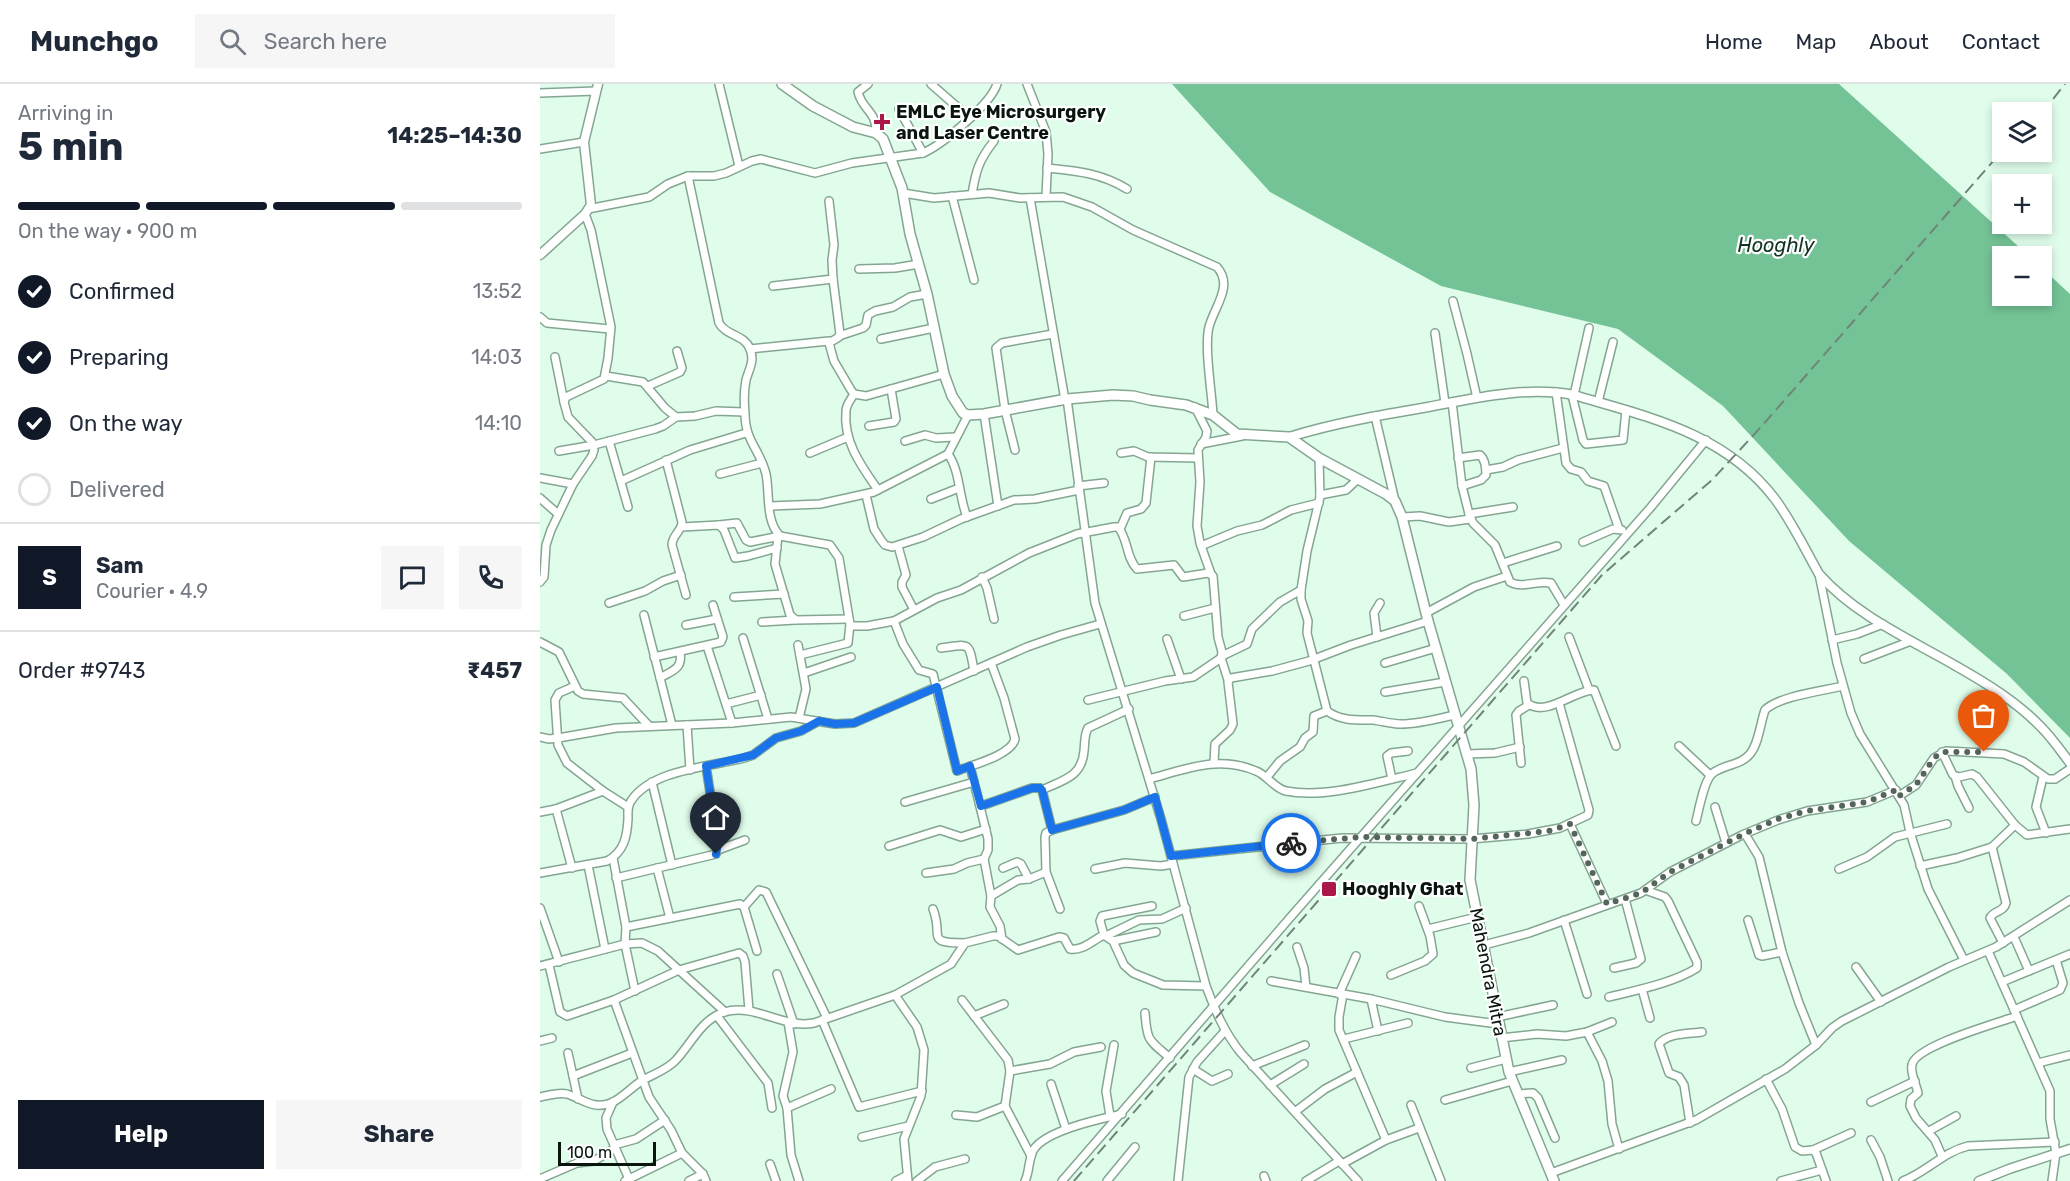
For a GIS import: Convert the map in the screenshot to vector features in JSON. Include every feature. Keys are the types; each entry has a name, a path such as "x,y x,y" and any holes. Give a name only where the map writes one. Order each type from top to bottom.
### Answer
{"main road":[{"path":"782,84 833,117 853,127 876,133 883,139 892,157 903,193 910,234 927,294 944,374 958,407 968,415 1066,400 1122,395 1195,407 1213,415 1230,430 1244,436 1289,437 1319,458 1395,501"},
{"name":"Mahendra Mitra","path":"1395,501 1402,517 1457,728 1467,754 1473,784 1470,879 1501,1038 1510,1076 1553,1177"}],"street":[{"path":"719,84 739,166"},
{"path":"868,84 858,92 859,98 876,121 876,133"},
{"path":"931,84 970,118"},
{"path":"587,211 649,197 668,184 688,176 714,176 761,159 815,173 852,163 923,153 932,149 970,118 992,95 997,84"},
{"path":"1027,84 1046,132 1046,196"},
{"path":"540,93 597,87 584,142 591,205 540,255"},
{"path":"899,109 923,153"},
{"path":"972,194 980,160 994,141"},
{"path":"540,149 584,142"},
{"path":"1047,168 1097,175 1111,179 1127,189"},
{"path":"688,176 718,323 727,332 743,339 750,349 752,363 746,379 744,412 746,433 766,474 772,523 779,536 775,564 790,615 796,620"},
{"path":"903,193 934,198 988,193 1030,198 1063,197 1212,265 1220,271 1224,283 1208,335 1213,415"},
{"path":"952,196 974,280"},
{"path":"1030,198 1066,400 1093,591 1100,624 1129,709 1155,797 1213,1007 1225,1031 1252,1066 1296,1111 1358,1181"},
{"path":"829,201 834,245 833,279 840,336"},
{"path":"564,402 566,397 606,376 610,329 587,211"},
{"path":"859,269 895,268 919,264"},
{"path":"773,286 833,279"},
{"path":"750,349 829,341 863,328 868,315 875,311 893,307 910,297 927,294"},
{"path":"1452,301 1477,399"},
{"path":"541,320 547,323 610,329"},
{"path":"881,339 934,328"},
{"path":"1589,328 1573,395 1583,440 1586,444 1623,440 1626,410"},
{"path":"1435,333 1469,517 1495,545 1512,584 1551,583 1564,606"},
{"path":"1015,450 1005,410 997,346 1053,334"},
{"path":"829,341 834,361 854,394 866,396 944,374"},
{"path":"1598,402 1613,342"},
{"path":"648,386 680,372 682,369 677,351"},
{"path":"555,357 568,417 594,445"},
{"path":"606,376 643,382 665,408 676,417"},
{"path":"869,426 894,422 896,419 891,389"},
{"path":"1289,437 1314,429 1375,416 1530,392 1556,392 1573,395 1681,428 1706,440 1745,468 1765,487 1781,509 1819,574 1842,596 1883,624 1956,665 2008,699 2041,727 2070,763"},
{"path":"1556,392 1563,448 1568,467 1581,472 1587,481 1604,486 1618,529"},
{"path":"854,394 846,412 848,436 857,459 878,490"},
{"path":"1195,407 1207,431 1198,450 1200,482 1197,526 1201,546 1213,576 1218,637 1228,680 1233,724 1215,744 1214,763"},
{"path":"559,451 594,445 663,426 676,417 695,416 716,411 744,412"},
{"path":"984,414 998,506"},
{"path":"770,506 820,504 866,495 878,490 948,454 968,415"},
{"path":"1375,416 1395,501"},
{"path":"621,481 690,450 746,433"},
{"path":"905,441 925,435 936,438 955,438"},
{"path":"810,453 848,436"},
{"path":"1201,444 1244,436"},
{"path":"1062,1181 1628,533 1706,440"},
{"path":"609,441 628,507"},
{"path":"540,582 544,577 546,545 558,514 573,484 592,456 594,445"},
{"path":"1486,470 1563,448"},
{"path":"1121,453 1134,452 1152,457 1198,458"},
{"path":"948,454 955,466 967,517"},
{"path":"1458,458 1480,455 1486,470 1486,475 1481,480 1462,486"},
{"path":"1152,457 1146,503 1141,509 1127,513 1120,529 1133,564 1137,569 1174,565 1183,577 1211,574"},
{"path":"1319,458 1320,499 1307,551 1301,599 1308,621 1307,633 1326,711 1338,718 1348,720 1399,724 1454,715"},
{"path":"666,460 682,527"},
{"path":"720,474 762,463"},
{"path":"540,478 573,484"},
{"path":"1201,546 1237,531 1262,525 1291,510 1346,490 1358,479"},
{"path":"866,495 871,519 881,540 892,547 923,537 967,517 1014,500 1035,499 1104,483"},
{"path":"932,499 959,488"},
{"path":"540,498 558,514"},
{"path":"1402,517 1420,516 1449,522 1513,507"},
{"path":"686,595 672,540 682,527 737,523 746,540 750,542 779,536 830,545 840,558 849,621 848,643 800,655"},
{"path":"719,525 724,530 735,558 777,548"},
{"path":"762,622 849,621 854,627 894,621 937,598 956,592 1029,553 1086,531 1113,527 1120,529"},
{"path":"1583,542 1618,529 1628,533"},
{"path":"898,546 906,575 902,587 914,610"},
{"path":"1503,563 1557,546"},
{"path":"1819,574 1843,687 1856,727 1907,813 1910,832 1928,889 1964,960"},
{"path":"609,603 645,591 663,581 681,575"},
{"path":"1228,680 1314,659 1377,637 1427,617 1474,587 1507,576"},
{"path":"982,577 994,619"},
{"path":"1089,700 1197,676 1222,657 1247,644 1252,629 1280,602 1301,590"},
{"path":"734,597 784,594"},
{"path":"1377,637 1374,613 1380,603"},
{"path":"654,657 720,643 723,640 713,605"},
{"path":"1185,616 1215,608"},
{"path":"644,615 672,725"},
{"path":"686,625 717,619"},
{"path":"894,621 903,644 919,670 933,674 957,771 1010,750 1014,745 1015,739 1004,698 991,663"},
{"path":"540,737 558,738 616,728 732,723 768,719 799,718 835,724 854,723 991,663 1061,635 1100,624"},
{"path":"1832,640 1883,624"},
{"path":"1569,637 1589,690"},
{"path":"743,638 768,719"},
{"path":"1167,639 1181,679"},
{"path":"1864,660 1911,641"},
{"path":"540,642 559,652 575,686 583,694 623,698 649,726"},
{"path":"798,645 806,689 799,718"},
{"path":"707,646 732,723"},
{"path":"941,648 968,646 974,671"},
{"path":"1385,663 1436,648"},
{"path":"660,678 680,665 682,662 680,652"},
{"path":"804,673 851,657"},
{"path":"1524,681 1529,705"},
{"path":"1385,692 1445,682"},
{"path":"575,686 559,693 555,700 560,751 567,763 628,807"},
{"path":"1696,821 1710,775 1736,765 1750,754 1768,707 1781,701 1843,687"},
{"path":"1521,763 1516,715 1519,711 1529,705 1552,706 1563,699 1589,690 1596,691 1616,746"},
{"path":"726,704 761,694"},
{"path":"1095,869 1125,863 1161,866 1172,860 1315,840 1361,837 1471,839 1549,831 1570,824 1585,818 1589,810 1558,703"},
{"path":"1042,790 1070,777 1079,770 1083,761 1085,734 1088,728 1129,709"},
{"path":"1267,777 1280,761 1300,747 1305,738 1313,732 1314,717 1326,711"},
{"path":"540,873 588,865 613,858 623,846 626,838 628,807 635,796 660,777 753,755 776,738 801,731 819,721"},
{"path":"687,725 690,770"},
{"path":"1679,746 1710,775"},
{"path":"1467,754 1495,753 1520,747"},
{"path":"1392,779 1387,756 1391,753 1408,751"},
{"path":"1942,752 1969,808"},
{"path":"1484,945 1516,937 1625,899 1645,890 1670,872 1726,843 1787,816 1867,802 1916,785 1934,758 1942,752 2004,754 2024,762 2043,777 2055,779 2070,769"},
{"path":"1149,779 1191,767 1214,763 1234,764 1267,777 1283,790 1330,792 1366,786 1417,773"},
{"path":"706,766 718,850"},
{"path":"970,766 986,829 988,850 984,859 991,896 990,907 1000,926 1002,939"},
{"path":"1955,776 1972,774 1977,777 2015,825 2027,835 2070,829"},
{"path":"2043,777 2036,807 2046,833"},
{"path":"652,782 672,864"},
{"path":"905,802 974,782"},
{"path":"981,806 1036,787 1042,790 1052,830"},
{"path":"540,812 556,809 603,791"},
{"path":"1059,909 1046,872 1045,837 1047,833 1124,810 1155,797"},
{"path":"1715,807 1726,843"},
{"path":"556,809 572,868"},
{"path":"1570,824 1607,904"},
{"path":"1839,869 1867,857 1895,837 1947,824"},
{"path":"1920,866 1992,847 2015,825"},
{"path":"889,846 940,831 961,837 986,829"},
{"path":"1744,834 1758,857 1782,952 1816,1045"},
{"path":"616,878 712,856 718,850 745,840"},
{"path":"1992,847 2006,903 2003,909 1990,918 2003,944"},
{"path":"613,858 626,927 625,944 635,990"},
{"path":"926,873 954,869 984,859"},
{"path":"1003,868 1017,862 1029,879"},
{"path":"588,865 605,949"},
{"path":"657,868 670,918"},
{"path":"991,896 1018,880 1029,879 1046,872"},
{"path":"744,907 759,890 766,892 825,1019 859,1107 922,1091"},
{"path":"1609,997 1680,976 1697,966 1668,901 1657,893 1645,890"},
{"path":"1614,968 1636,963 1641,958 1625,899"},
{"path":"1553,1177 1619,1149 1690,1124 1785,1069 1842,1022 1964,960 2003,944 2070,900"},
{"path":"626,927 740,904 744,907 757,951"},
{"path":"1152,906 1102,916 1100,921 1124,965 1133,973 1163,985 1206,986"},
{"path":"1391,975 1431,957 1434,950 1419,906"},
{"path":"540,908 559,962"},
{"path":"933,909 938,921 937,934 945,943 965,943 998,936 1018,951 1059,937 1064,939 1070,949 1082,948 1138,920 1162,919 1186,908"},
{"path":"1428,929 1477,917"},
{"path":"1563,920 1587,994"},
{"path":"1748,920 1760,956 1782,952"},
{"path":"1108,937 1156,932"},
{"path":"2014,937 2029,970"},
{"path":"540,966 633,942 651,947 725,1012"},
{"path":"540,1097 559,1093 591,1105 603,1106 613,1102 643,1080 670,1065 709,1020 725,1012 749,1010 804,1025 825,1019 895,995 951,964 965,943"},
{"path":"1297,947 1304,968 1306,987"},
{"path":"1988,951 2050,1091 2050,1119 2056,1153 2052,1181"},
{"path":"549,965 559,1006 563,1015 567,1016 614,1000 679,970 740,954 745,962 749,1010"},
{"path":"2002,982 2070,954"},
{"path":"1356,956 1341,994 1339,1024 1386,1140"},
{"path":"1942,1156 1929,1131 1916,1118 1910,1106 1911,1100 1918,1093 1912,1065 1918,1056 1945,1041 2015,1013 2060,990 2062,983 2056,960"},
{"path":"1856,967 1881,1002"},
{"path":"777,974 791,1023 793,1052 783,1092 787,1108 788,1139 799,1181"},
{"path":"1271,981 1371,999 1445,1017 1498,1021 1553,1005"},
{"path":"1642,989 1650,1018"},
{"path":"895,995 917,1027 924,1050 922,1091 904,1139 907,1178 896,1181"},
{"path":"1371,999 1378,1031"},
{"path":"614,1000 649,1097 665,1120 682,1153 705,1177 689,1181"},
{"path":"962,1000 1008,1060 1010,1071 1005,1106 1031,1156"},
{"path":"975,1016 1004,1004"},
{"path":"1145,1013 1146,1034 1149,1040 1170,1058"},
{"path":"717,1016 768,1083 772,1108"},
{"path":"1501,1038 1537,1034 1566,1036 1587,1032 1612,1022"},
{"path":"1344,1040 1408,1023"},
{"path":"1178,1181 1188,1085 1193,1069 1201,1056 1225,1031"},
{"path":"1587,1032 1602,1061 1608,1081 1612,1124 1619,1149"},
{"path":"1690,1124 1684,1085 1678,1077 1669,1073 1659,1044 1663,1039 1701,1032"},
{"path":"540,1041 552,1038"},
{"path":"1252,1066 1305,1045"},
{"path":"1110,1116 1106,1090 1114,1046"},
{"path":"1010,1071 1050,1064 1074,1052 1101,1047"},
{"path":"567,1053 578,1099"},
{"path":"573,1076 632,1053"},
{"path":"2038,1063 2070,1055"},
{"path":"1471,1068 1506,1059"},
{"path":"1445,1100 1562,1060"},
{"path":"1270,1085 1304,1064"},
{"path":"1193,1069 1212,1081 1228,1074"},
{"path":"1296,1111 1325,1089 1357,1072"},
{"path":"1766,1079 1782,1109 1794,1147 1812,1150 1851,1133"},
{"path":"1871,1102 1916,1081"},
{"path":"1051,1084 1066,1129"},
{"path":"787,1108 831,1089"},
{"path":"1518,1094 1533,1093 1538,1098 1555,1138"},
{"path":"613,1102 606,1123 627,1180 682,1153"},
{"path":"1411,1105 1441,1181"},
{"path":"956,1115 977,1117 1005,1106"},
{"path":"1025,1181 1031,1156 1038,1145 1066,1129 1122,1114"},
{"path":"1929,1131 1956,1116"},
{"path":"541,1177 577,1163 594,1161 615,1146 636,1138 665,1120"},
{"path":"862,1137 908,1125"},
{"path":"1306,1181 1386,1140 1419,1128"},
{"path":"1870,1140 1880,1157 1888,1181"},
{"path":"1904,1181 1919,1174 1942,1156 1968,1146 2055,1142"},
{"path":"1107,1181 1136,1147"},
{"path":"1979,1181 2070,1149"},
{"path":"1812,1150 1826,1181"},
{"path":"916,1181 936,1167 965,1159"},
{"path":"770,1164 776,1181"},
{"path":"1781,1181 1822,1170"}],"water":[{"name":"Hooghly","path":"1172,84 1839,84 1992,223 1992,234 2005,234 2018,246 1992,246 1992,306 2052,306 2052,277 2070,294 2070,738 2007,674 1849,541 1723,406 1618,329 1441,286 1270,192"}],"railway":[{"path":"2051,102 2065,84"},
{"path":"1074,1181 1602,575 1712,480 1992,162"}],"way so far":[{"path":"1291,843 1361,837 1471,839 1549,831 1570,824 1607,904 1641,893 1670,872 1778,819 1807,811 1867,802 1896,790 1899,796 1916,785 1930,763 1942,752 1984,752"}],"place":[{"name":"EMLC Eye Microsurgery and Laser Centre","path":"882,122"},
{"name":"Hooghly Ghat","path":"1329,889"}],"route":[{"path":"716,854 718,844 706,766 753,755 779,736 801,731 819,721 835,724 864,720 937,687 957,771 970,766 981,806 1032,788 1040,788 1052,830 1113,814 1155,797 1171,856 1291,843"}]}
